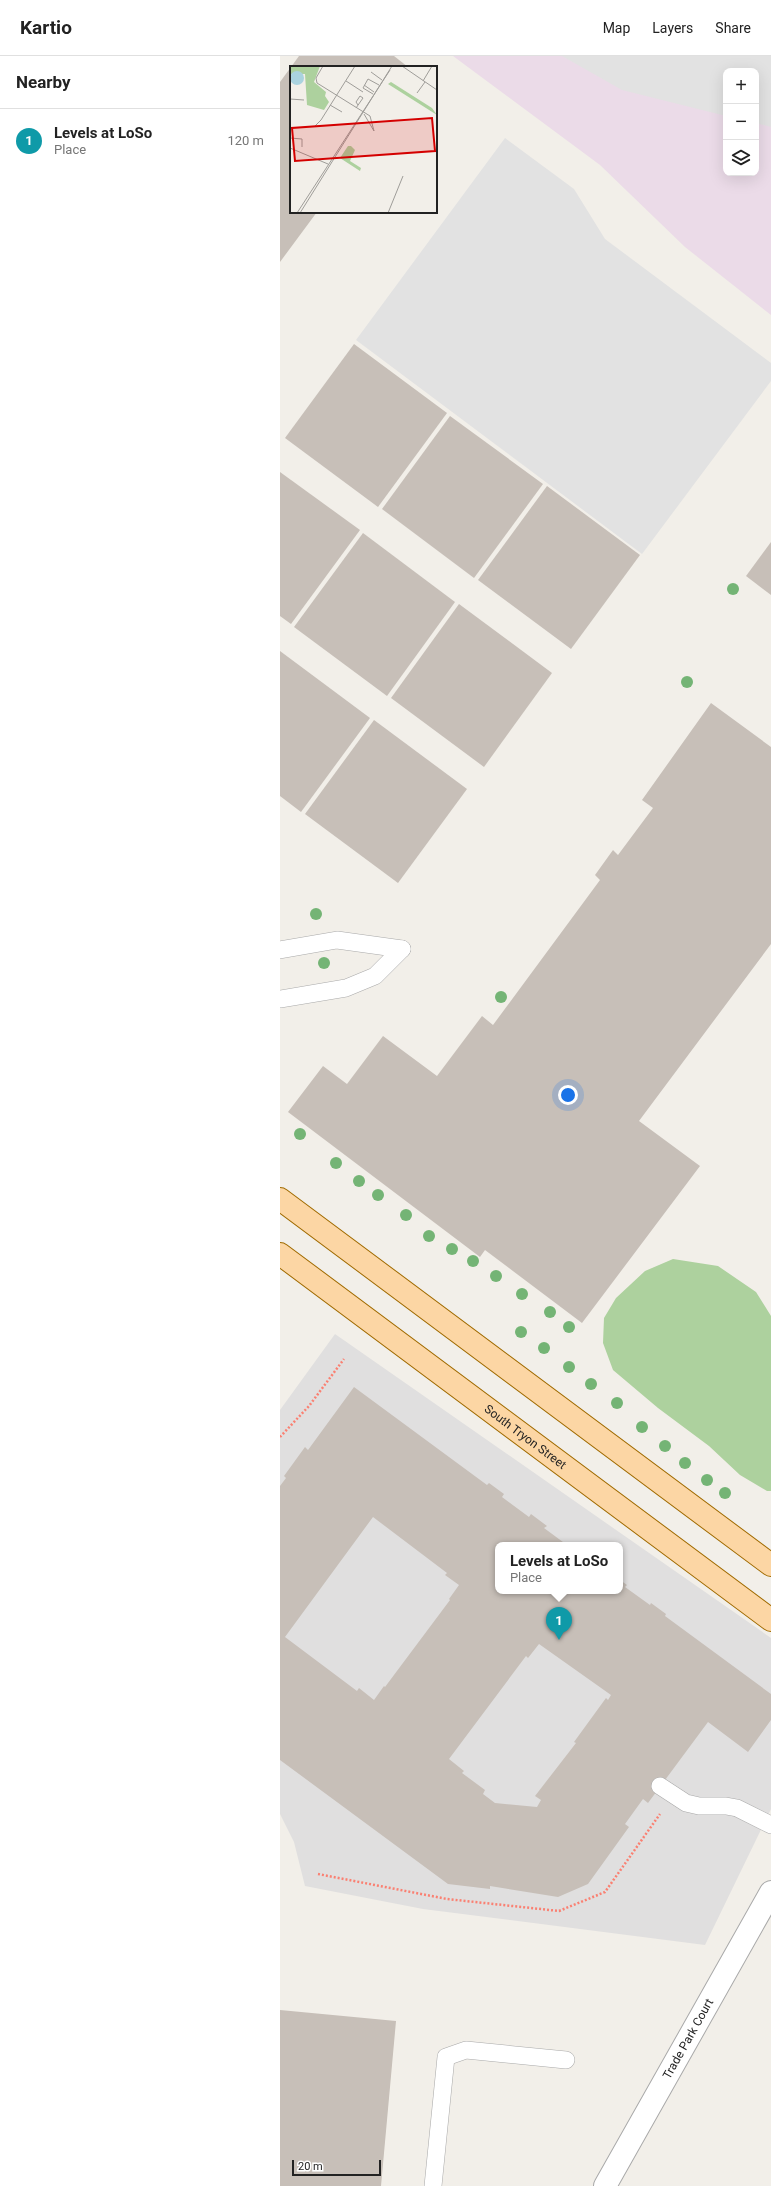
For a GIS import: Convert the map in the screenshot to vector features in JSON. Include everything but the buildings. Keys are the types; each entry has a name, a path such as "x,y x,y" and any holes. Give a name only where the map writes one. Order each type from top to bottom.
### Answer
{"main road":[{"path":"280,1200 771,1565"},
{"name":"South Tryon Street","path":"280,1254 771,1620"}],"street":[{"name":"Trade Park Court","path":"605,2186 771,1892"}],"lane":[{"path":"280,950 337,940 402,949 375,976 346,988 280,998"},
{"path":"660,1786 686,1803 699,1806 726,1806 737,1808 771,1825"},
{"path":"433,2186 446,2057 466,2050 566,2060"}],"path":[{"path":"280,1437 309,1406 344,1360"},
{"path":"318,1874 447,1899 559,1911 605,1892 660,1813"}],"shaded area":[{"path":"453,56 771,56 771,315 685,247 600,165"},
{"path":"562,56 771,56 771,127 759,124 759,68 723,68 723,115 622,90"},
{"path":"505,138 574,189 605,239 771,363 771,381 642,554 356,340"},
{"path":"335,1334 771,1638 771,1809 705,1945 423,1909 305,1886 294,1842 280,1814 280,1410"}],"green space":[{"path":"673,1259 718,1266 756,1292 771,1316 771,1491 767,1491 740,1475 709,1446 658,1408 613,1370 603,1343 604,1318 616,1298 645,1271"}],"place":[{"name":"Levels at LoSo","path":"559,1640"}]}
